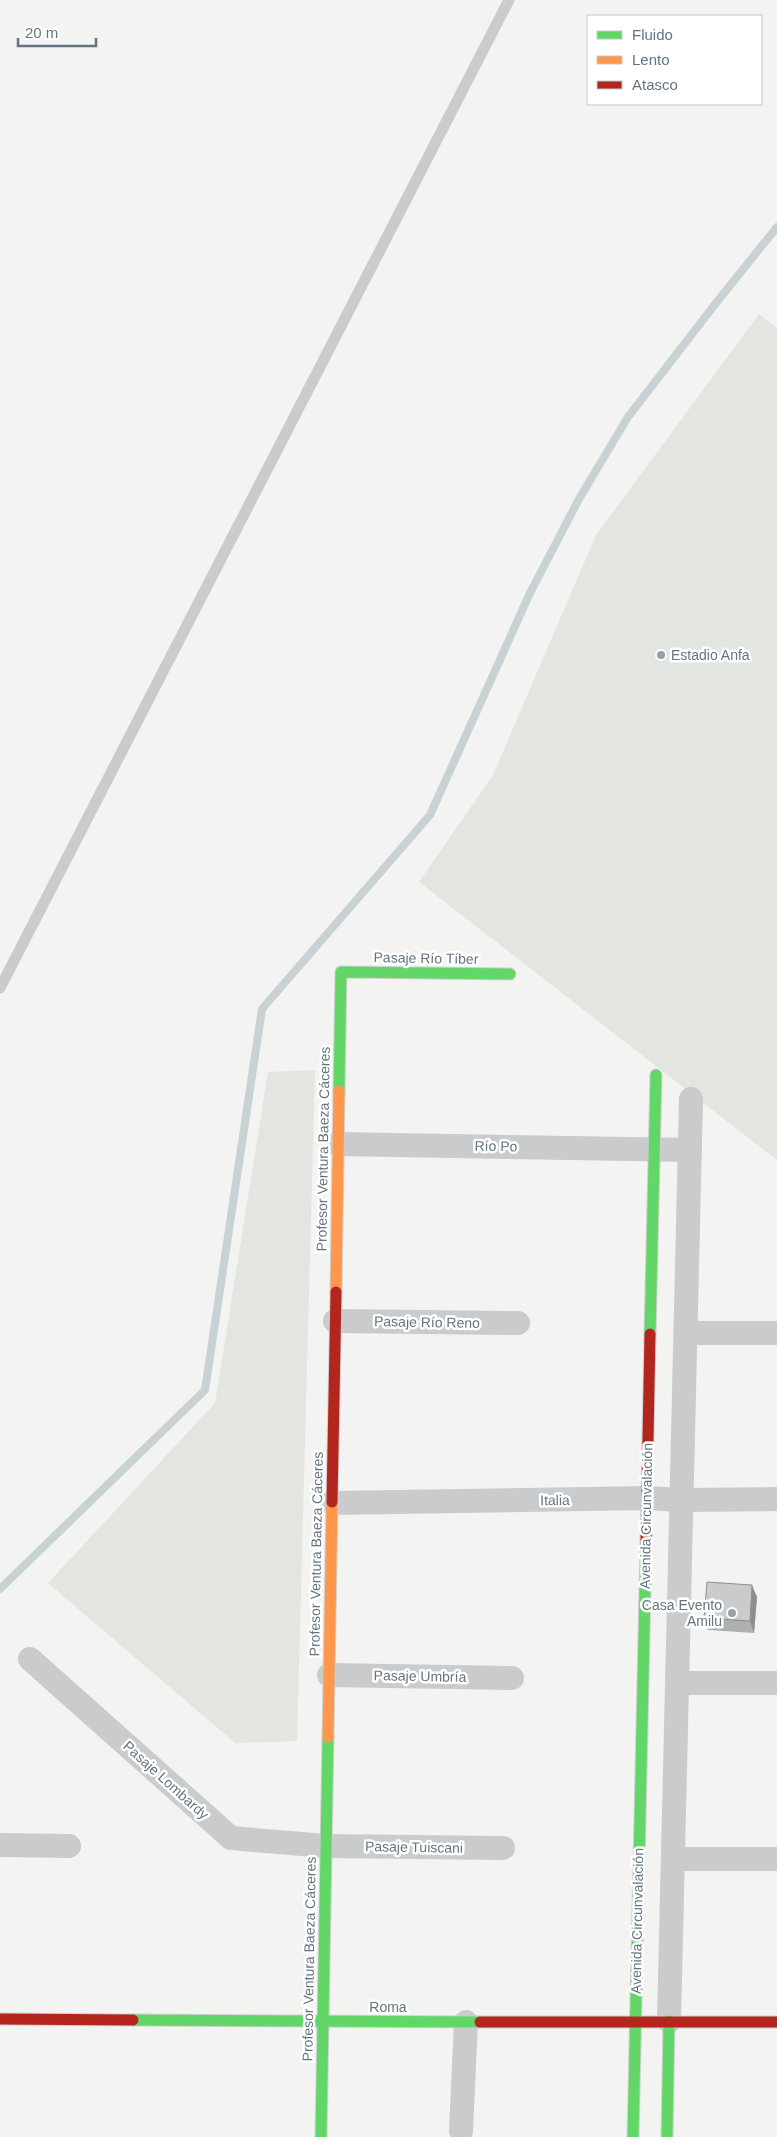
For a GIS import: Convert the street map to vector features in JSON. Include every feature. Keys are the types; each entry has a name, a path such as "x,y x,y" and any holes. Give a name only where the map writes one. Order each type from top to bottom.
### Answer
{"street":[{"name":"Pasaje Río Tíber","path":"341,972 510,974"},
{"name":"Profesor Ventura Baeza Cáceres","path":"321,2137 341,972"},
{"name":"Avenida Circunvalación","path":"632,2137 656,1075"},
{"path":"667,2137 691,1099"},
{"name":"Río Po","path":"338,1144 690,1150"},
{"name":"Pasaje Río Reno","path":"335,1321 518,1323"},
{"path":"686,1333 777,1333"},
{"name":"Italia","path":"332,1503 646,1498 682,1500 777,1499"},
{"name":"Pasaje Lombardy","path":"30,1659 231,1838 326,1846"},
{"name":"Pasaje Umbría","path":"329,1675 512,1678"},
{"path":"678,1683 777,1683"},
{"path":"0,1845 69,1846"},
{"name":"Pasaje Tuiscani","path":"326,1846 503,1848"},
{"path":"673,1859 777,1859"},
{"name":"Roma","path":"0,2019 323,2022 777,2022"},
{"path":"460,2131 466,2022"}],"lane":[{"path":"0,988 509,0"}],"shaded area":[{"name":"Estadio Anfa","path":"759,314 777,328 777,1160 419,882 493,775 596,535"},
{"path":"315,1070 297,1741 235,1743 48,1583 215,1403 268,1072"}],"building":[{"path":"707,1582 752,1585 750,1621 704,1618"}],"waterway":[{"path":"0,1589 205,1390 262,1009 430,815 530,593 579,499 628,417 777,227"}],"traffic: fast":[{"path":"339,1091 341,972 510,974"},
{"path":"650,1334 656,1075"},
{"path":"633,2137 646,1544"},
{"path":"321,2137 328,1737"},
{"path":"133,2020 480,2022"},
{"path":"667,2137 669,2021"}],"traffic: slow":[{"path":"336,1292 339,1091"},
{"path":"328,1737 332,1502"}],"traffic: jam":[{"path":"332,1502 336,1292"},
{"path":"646,1544 650,1334"},
{"path":"0,2019 133,2020"},
{"path":"480,2022 777,2022"}],"place":[{"name":"Estadio Anfa","path":"661,655"},
{"name":"Casa Evento Amilu","path":"732,1613"}]}
